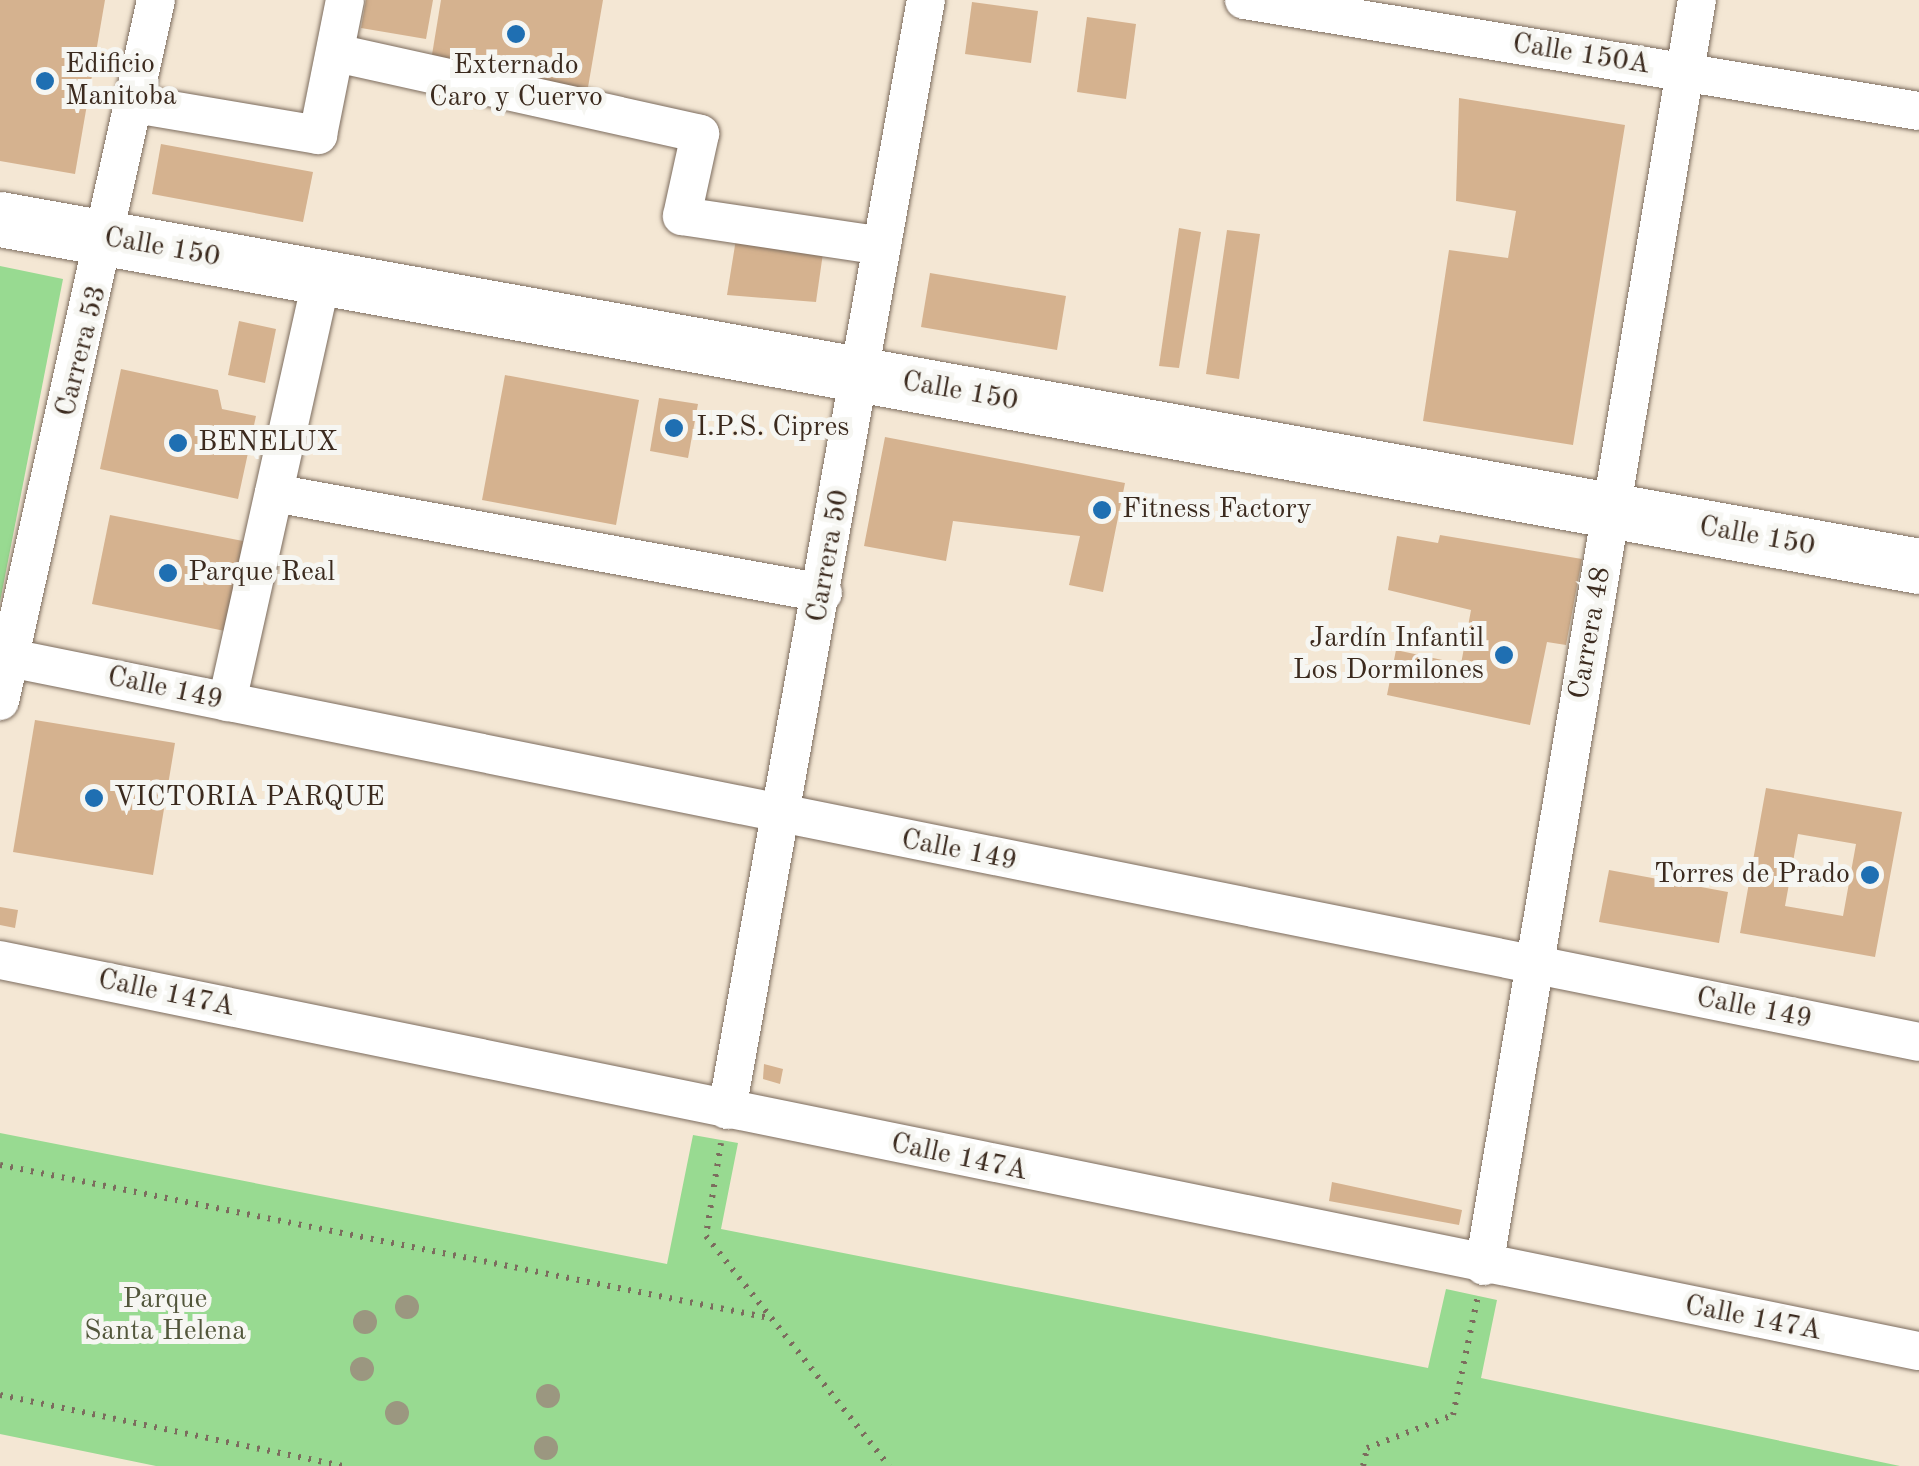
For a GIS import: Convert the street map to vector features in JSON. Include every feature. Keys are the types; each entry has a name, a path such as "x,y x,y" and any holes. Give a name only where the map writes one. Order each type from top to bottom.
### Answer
{"street":[{"name":"Carrera 53","path":"0,701 4,656 110,239 156,0"},
{"path":"135,104 318,135 346,0"},
{"name":"Carrera 50","path":"727,1110 784,816 926,0"},
{"name":"Calle 150A","path":"1244,0 1919,111"},
{"name":"Carrera 48","path":"1484,1266 1697,0"},
{"path":"336,54 700,134 682,216 882,246"},
{"name":"Calle 150","path":"0,219 1919,566"},
{"path":"227,702 322,278"},
{"path":"274,493 823,593"},
{"name":"Calle 149","path":"4,656 1919,1042"},
{"name":"Calle 147A","path":"0,960 1484,1266 1919,1351"}],"path":[{"path":"727,1110 706,1236 889,1466"},
{"path":"0,1165 770,1318"},
{"path":"1364,1466 1367,1448 1453,1416 1484,1266"},
{"path":"0,1394 342,1466"}],"green space":[{"path":"0,266 63,279 0,602"},
{"name":"Parque Santa Helena","path":"0,1133 667,1264 693,1135 738,1143 721,1229 1428,1368 1446,1289 1497,1300 1481,1378 1900,1466 156,1466 0,1434"}],"building":[{"name":"Edificio Manitoba","path":"0,0 105,0 75,174 0,161"},
{"path":"366,0 433,0 426,39 361,28"},
{"name":"Externado Caro y Cuervo","path":"441,0 603,0 587,93 430,67"},
{"path":"972,2 1038,11 1031,63 965,54"},
{"path":"1087,17 1136,24 1126,99 1077,92"},
{"path":"1459,98 1625,125 1573,445 1423,421 1449,250 1508,258 1516,211 1456,201"},
{"path":"161,144 313,172 303,222 152,194"},
{"path":"1179,228 1201,232 1179,368 1159,366"},
{"path":"1227,230 1260,234 1239,379 1206,374"},
{"path":"736,239 823,253 816,302 727,295"},
{"path":"930,273 1066,296 1057,350 921,327"},
{"path":"239,321 276,329 265,383 228,375"},
{"name":"BENELUX","path":"121,369 218,390 222,409 256,416 238,499 100,469"},
{"path":"505,375 639,400 616,525 482,500"},
{"name":"I.P.S. Cipres","path":"659,398 698,404 688,458 650,451"},
{"path":"885,437 1125,483 1103,592 1069,585 1080,536 953,521 946,561 864,546"},
{"name":"Parque Real","path":"110,515 243,541 225,631 92,604"},
{"path":"1440,535 1582,559 1566,645 1547,642 1530,725 1387,695 1396,650 1461,664 1471,610 1388,590 1397,536 1438,543"},
{"name":"VICTORIA PARQUE","path":"35,720 175,743 153,875 13,852"},
{"name":"Torres de Prado","path":"1766,788 1902,812 1875,957 1740,933","holes":["1798,834 1856,844 1843,916 1785,906"]},
{"path":"1609,870 1728,892 1719,943 1599,922"},
{"path":"0,907 18,910 15,928 0,925"},
{"path":"764,1064 783,1069 780,1084 763,1079"},
{"path":"1332,1182 1462,1210 1459,1225 1329,1201"}],"place":[{"name":"Externado Caro y Cuervo","path":"516,34"},
{"name":"Edificio Manitoba","path":"45,81"},
{"name":"I.P.S. Cipres","path":"674,428"},
{"name":"BENELUX","path":"178,443"},
{"name":"Fitness Factory","path":"1102,510"},
{"name":"Parque Real","path":"168,573"},
{"name":"Jardín Infantil Los Dormilones","path":"1504,655"},
{"name":"VICTORIA PARQUE","path":"94,798"},
{"name":"Torres de Prado","path":"1870,875"}]}
